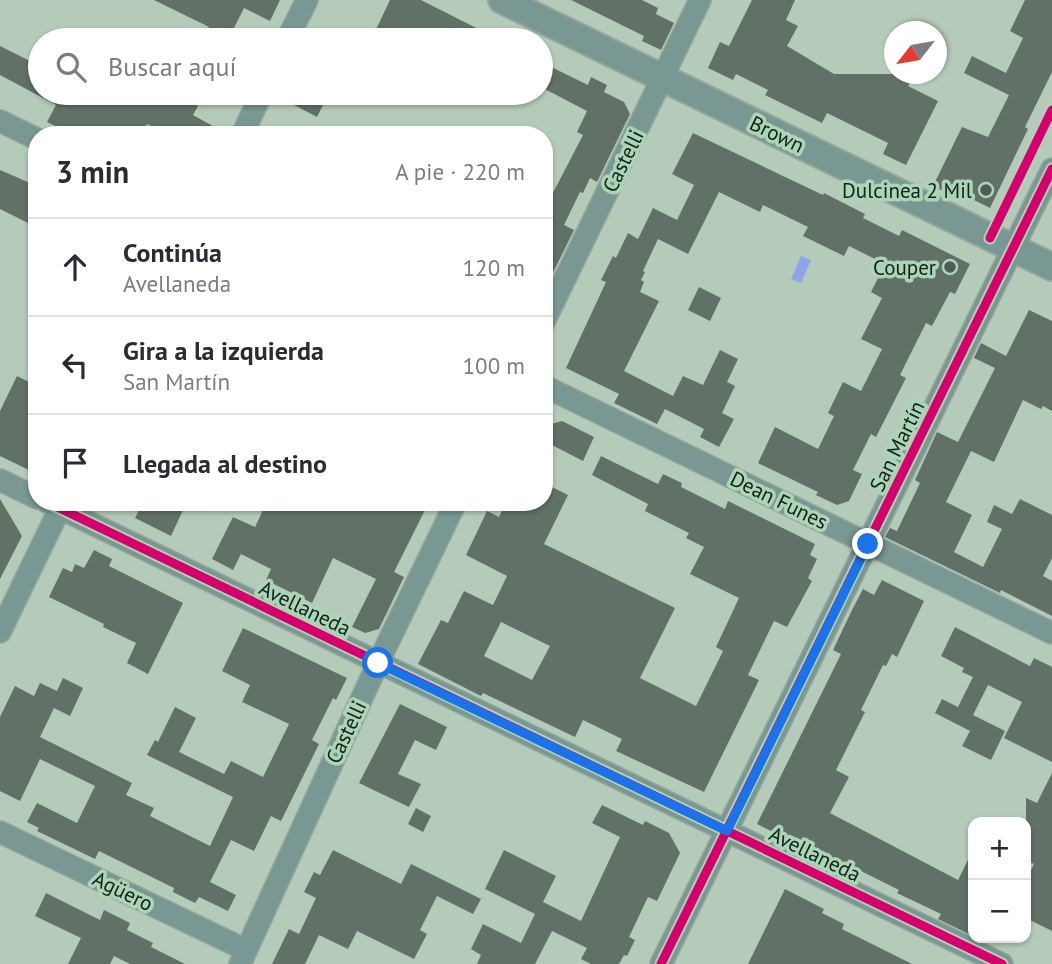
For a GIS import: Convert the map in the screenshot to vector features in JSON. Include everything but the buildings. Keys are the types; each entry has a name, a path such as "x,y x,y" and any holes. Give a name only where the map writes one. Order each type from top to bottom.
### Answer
{"street":[{"path":"293,28 307,0"},
{"name":"Brown","path":"502,0 1052,267"},
{"name":"Castelli","path":"553,304 701,0"},
{"path":"246,126 256,105"},
{"path":"0,121 28,135"},
{"name":"San Martín","path":"661,964 1052,169"},
{"name":"Dean Funes","path":"553,390 1052,633"},
{"path":"0,480 28,494"},
{"path":"0,632 53,511"},
{"name":"Avellaneda","path":"70,511 378,663 1002,964"},
{"name":"Castelli","path":"243,957 378,663 452,511"},
{"name":"Agüero","path":"0,832 243,957"}],"water":[{"path":"801,256 811,260 801,283 791,279"}],"cycle path":[{"path":"990,238 1052,110"},
{"path":"661,964 1052,169"},
{"path":"66,511 1002,964"}],"place":[{"name":"Dulcinea 2 Mil","path":"986,190"},
{"name":"Couper","path":"950,267"}],"route":[{"path":"378,663 727,831 868,544"}]}
